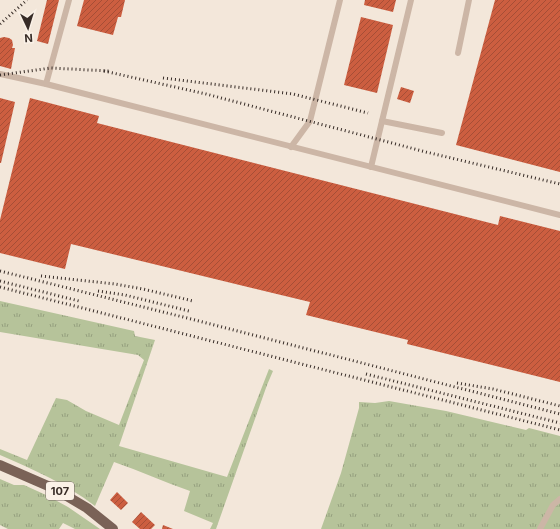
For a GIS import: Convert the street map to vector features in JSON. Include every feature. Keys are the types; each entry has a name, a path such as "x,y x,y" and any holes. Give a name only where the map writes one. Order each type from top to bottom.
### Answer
{"main road":[{"name":"107","path":"0,465 56,489 87,508 113,529"}],"lane":[{"path":"46,84 69,0"},
{"path":"291,147 310,121 340,0"},
{"path":"371,167 411,0"},
{"path":"458,53 469,0"},
{"path":"0,74 46,84 560,215"},
{"path":"382,121 442,133"},
{"path":"540,529 553,506 560,500"}],"green space":[{"path":"0,301 134,331 135,336 155,340 119,446 227,477 269,369 273,371 216,529 210,529 213,523 184,511 190,491 114,462 95,506 61,484 0,455 0,449 27,460 56,398 67,400 86,411 119,425 144,360 138,355 0,332"},
{"path":"389,401 446,411 526,430 529,428 560,436 560,529 321,529 341,473 359,408 359,402 375,403"},
{"path":"0,479 14,485 24,485 46,495 68,507 100,529 75,529 63,523 59,529 8,529 0,525"}],"building":[{"path":"47,0 59,0 48,44 37,41"},
{"path":"84,0 125,0 121,17 118,17 113,35 77,26"},
{"path":"365,0 396,0 393,12 364,5"},
{"path":"495,0 560,0 560,172 456,145"},
{"path":"361,17 393,25 377,93 344,85"},
{"path":"4,37 12,40 12,48 15,48 11,69 0,66 0,38"},
{"path":"401,87 414,91 410,103 397,99"},
{"path":"0,98 15,102 1,163 0,163"},
{"path":"30,98 99,116 97,123 498,225 500,216 560,231 560,382 407,344 408,340 306,315 310,302 71,244 65,269 0,253 0,220"},
{"path":"117,492 128,503 121,510 110,500"},
{"path":"141,512 155,525 151,529 140,529 132,522"},
{"path":"163,525 173,529 162,529"}],"railway":[{"path":"0,24 27,0"},
{"path":"0,75 51,68 109,71"},
{"path":"104,71 206,94 426,152 560,184"},
{"path":"163,78 293,94 368,113"},
{"path":"0,271 560,414"},
{"path":"41,276 115,284 193,301"},
{"path":"0,281 79,301"},
{"path":"0,287 560,430"},
{"path":"98,291 125,295 189,311"},
{"path":"366,374 560,423"},
{"path":"457,383 493,389 560,406"}]}
